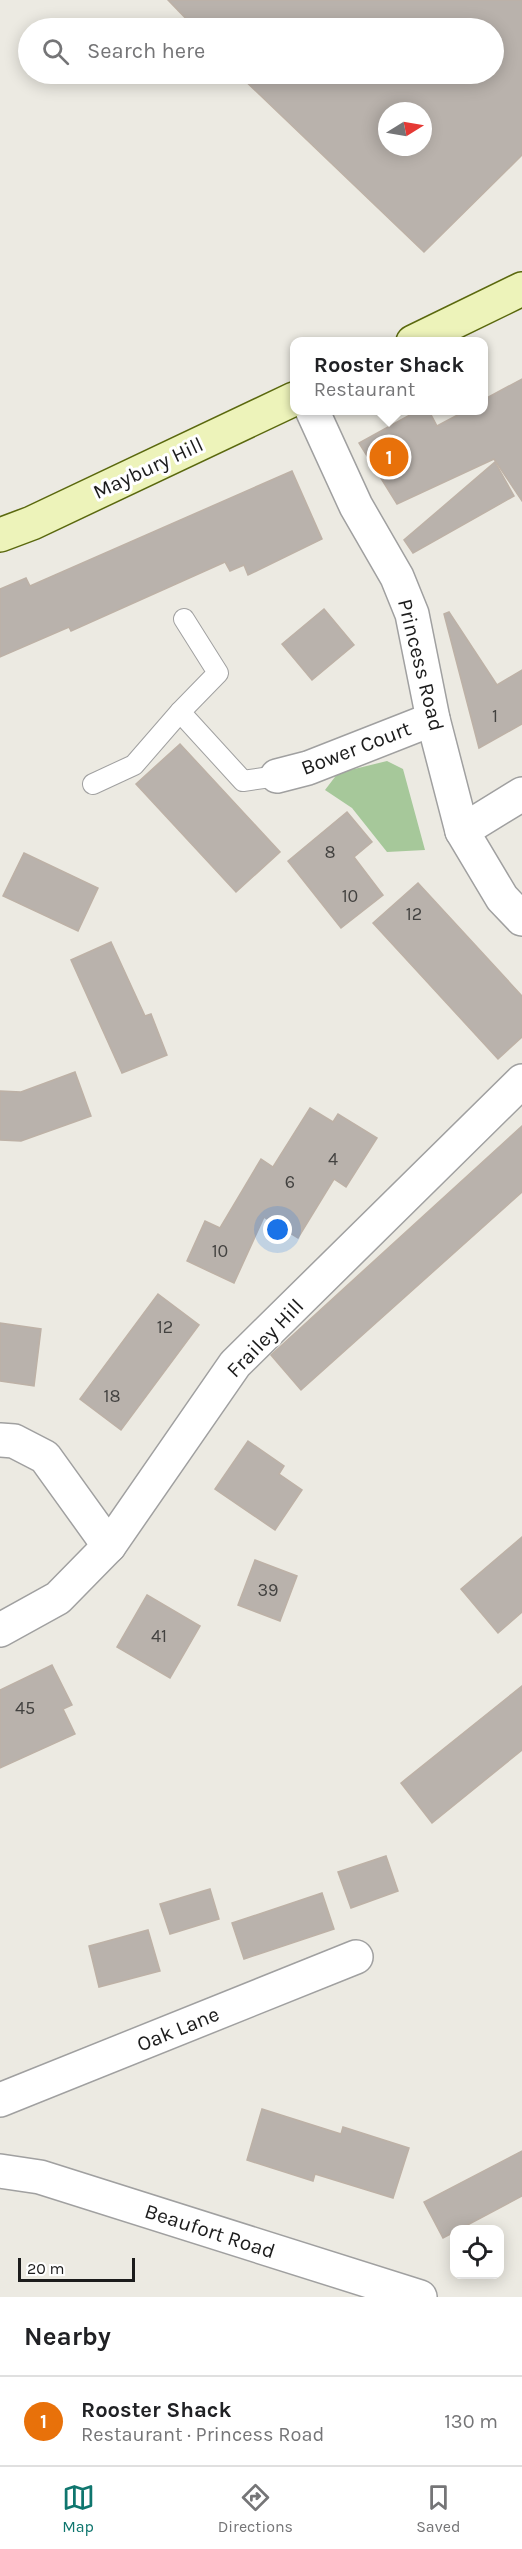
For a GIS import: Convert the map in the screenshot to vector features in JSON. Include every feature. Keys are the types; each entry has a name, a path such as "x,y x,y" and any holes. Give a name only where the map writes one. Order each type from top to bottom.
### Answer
{"street":[{"path":"422,337 522,289"},
{"name":"Maybury Hill","path":"0,535 32,523 290,401"},
{"name":"Princess Road","path":"314,415 356,506 397,577 412,614 433,719 462,831 502,898 522,919"},
{"name":"Bower Court","path":"277,776 308,768 433,719"},
{"path":"462,831 522,794"},
{"name":"Frailey Hill","path":"0,1630 58,1598 109,1546 235,1364 522,1081"},
{"path":"0,1440 14,1442 45,1457 109,1546"},
{"name":"Oak Lane","path":"0,2100 356,1957"},
{"name":"Beaufort Road","path":"0,2171 40,2177 420,2297"}],"lane":[{"path":"93,784 134,765 218,673 184,619"},
{"path":"180,712 243,781 277,776"}],"green space":[{"path":"387,761 403,769 425,850 387,852 352,808 325,790 338,773"}],"building":[{"path":"168,0 522,0 522,155 424,252 248,84 504,84 504,18 185,18"},
{"path":"522,379 522,501 494,459 397,504 359,443 410,415 431,415 437,426 458,415 488,415 488,397"},
{"path":"495,462 514,496 413,553 404,540"},
{"path":"292,471 322,539 248,575 244,565 230,571 225,562 71,631 69,627 0,657 0,589 26,578 30,586"},
{"path":"324,609 354,645 312,680 282,644"},
{"path":"449,612 497,685 522,670 522,724 479,748 444,614"},
{"path":"180,744 280,852 236,892 136,784"},
{"path":"347,812 372,842 354,857 383,895 341,928 288,861"},
{"path":"24,853 98,888 78,931 3,896"},
{"path":"418,883 522,996 522,1037 498,1059 373,923"},
{"path":"111,942 145,1016 151,1014 167,1055 122,1073 71,960"},
{"path":"75,1072 91,1116 21,1141 0,1140 0,1091 21,1092"},
{"path":"310,1108 333,1122 338,1114 377,1138 346,1187 334,1179 298,1238 264,1217 234,1283 187,1261 205,1221 220,1228 261,1159 273,1167"},
{"path":"522,1126 522,1192 301,1390 271,1355"},
{"path":"158,1294 199,1325 121,1430 80,1399"},
{"path":"0,1323 41,1329 34,1386 0,1381"},
{"path":"248,1441 284,1466 279,1474 302,1490 275,1530 215,1489"},
{"path":"522,1537 522,1612 498,1633 461,1589"},
{"path":"255,1560 297,1576 280,1621 238,1605"},
{"path":"147,1595 200,1626 170,1678 117,1647"},
{"path":"52,1665 72,1705 63,1709 75,1734 0,1768 0,1690"},
{"path":"522,1686 522,1750 432,1823 401,1783"},
{"path":"386,1856 398,1891 351,1908 338,1872"},
{"path":"210,1889 219,1919 170,1934 160,1904"},
{"path":"322,1893 334,1929 244,1959 232,1923"},
{"path":"148,1930 160,1971 99,1987 89,1946"},
{"path":"262,2109 341,2134 343,2127 409,2148 393,2198 315,2174 313,2181 247,2160"},
{"path":"522,2151 522,2196 467,2225 450,2225 450,2234 443,2238 424,2202"}],"place":[{"name":"Rooster Shack","path":"389,457"}]}
